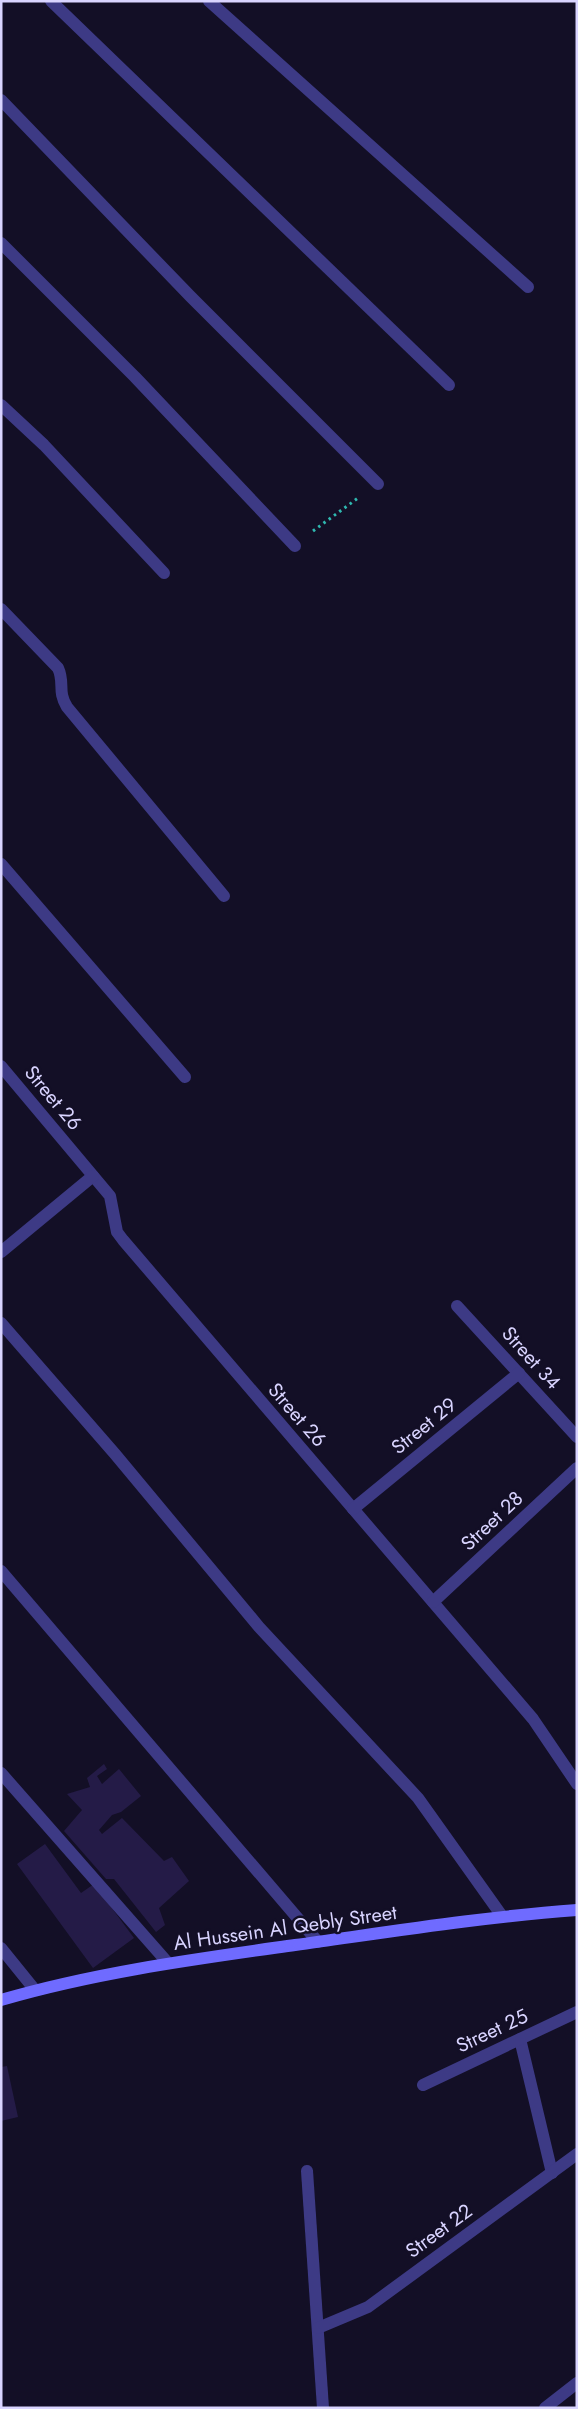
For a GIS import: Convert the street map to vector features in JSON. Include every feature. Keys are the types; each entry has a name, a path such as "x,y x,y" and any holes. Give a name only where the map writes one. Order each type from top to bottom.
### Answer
{"main road":[{"name":"Al Hussein Al Qebly Street","path":"1,2000 35,1990 168,1963 502,1916 577,1910"}],"street":[{"path":"51,1 448,385"},
{"path":"209,1 528,287"},
{"path":"1,100 190,296 378,484"},
{"path":"1,243 134,377 295,546"},
{"path":"1,405 44,445 164,573"},
{"path":"1,609 58,668 61,680 60,693 67,706 224,896"},
{"path":"1,864 185,1077"},
{"name":"Street 26","path":"1,1066 111,1198 118,1232 122,1240 533,1719 577,1784"},
{"path":"1,1252 93,1176"},
{"name":"Street 34","path":"457,1306 575,1431"},
{"path":"1,1323 115,1454 259,1627 418,1798 502,1916"},
{"name":"Street 29","path":"352,1509 519,1373"},
{"name":"Street 28","path":"432,1602 577,1468"},
{"path":"1,1571 318,1942"},
{"path":"1,1773 168,1963"},
{"path":"1,1948 35,1990"},
{"name":"Street 25","path":"424,2084 577,2012"},
{"path":"520,2039 552,2173"},
{"name":"Street 22","path":"318,2328 368,2307 577,2154"},
{"path":"307,2170 323,2408"},
{"path":"545,2408 577,2383"}],"path":[{"path":"295,546 378,484"}],"building":[{"path":"104,1764 107,1769 97,1776 102,1784 119,1769 141,1796 121,1812 112,1815 99,1830 102,1834 122,1818 164,1861 172,1857 189,1881 159,1908 165,1925 156,1932 114,1879 106,1879 64,1831 82,1810 67,1794 90,1787 87,1778"},
{"path":"45,1844 81,1893 94,1884 134,1938 93,1968 17,1864"},
{"path":"7,2066 18,2117 1,2121 1,2067"}]}
